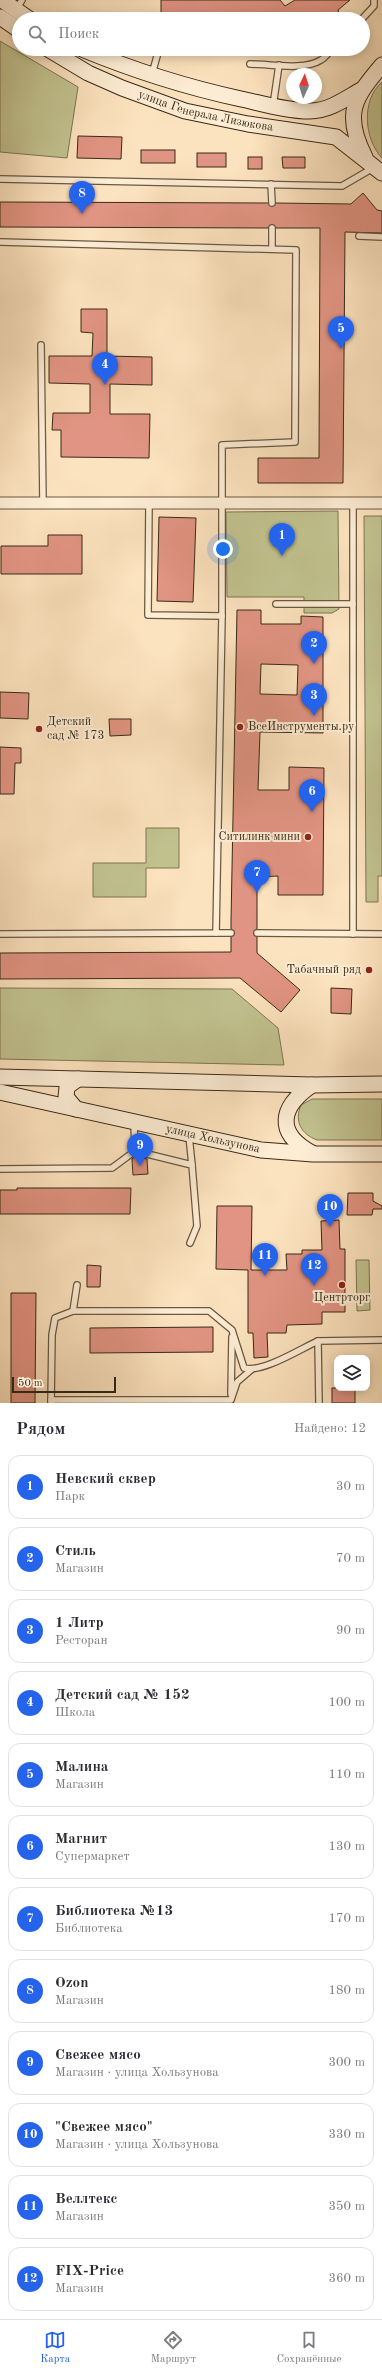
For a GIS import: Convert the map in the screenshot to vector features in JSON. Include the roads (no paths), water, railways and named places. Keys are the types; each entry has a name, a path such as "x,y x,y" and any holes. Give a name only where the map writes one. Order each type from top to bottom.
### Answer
{"main road":[{"path":"2,0 19,5"},
{"path":"0,17 12,25"},
{"name":"улица Генерала Лизюкова","path":"60,56 88,73 122,88 186,111 248,124 336,137 374,167"},
{"name":"улица Генерала Лизюкова","path":"100,56 151,76 190,88 273,107 311,111 326,108 360,90"},
{"path":"374,167 357,141 354,123 355,104 360,90 382,65"},
{"path":"0,1077 312,1085 382,1084"},
{"path":"76,1109 66,1097 67,1087 78,1079"},
{"path":"312,1085 293,1100 286,1119 289,1136 298,1146 313,1154"},
{"name":"улица Хользунова","path":"0,1092 262,1150 313,1154 382,1154"}],"street":[{"path":"0,503 382,503"}],"lane":[{"path":"368,12 374,6 374,0"},
{"path":"151,76 157,56"},
{"path":"250,64 311,64 322,60 326,56"},
{"path":"273,107 279,65"},
{"path":"0,178 342,186 374,167"},
{"path":"271,184 272,203"},
{"path":"272,228 272,249"},
{"path":"359,236 382,237"},
{"path":"0,242 296,250 295,442 222,445 222,616 216,933"},
{"path":"41,345 43,503"},
{"path":"149,503 148,615 222,616"},
{"path":"353,503 353,934"},
{"path":"276,604 353,604"},
{"path":"0,934 231,933"},
{"path":"257,933 382,934"},
{"path":"134,1122 135,1151"},
{"path":"188,1134 197,1226 190,1243"},
{"path":"135,1151 192,1165"},
{"path":"0,1169 112,1168 135,1151"},
{"path":"72,1311 77,1285"},
{"path":"231,1401 51,1401 52,1335 55,1318 72,1311 209,1311 232,1330 244,1368 251,1370"},
{"path":"231,1401 232,1330"},
{"path":"231,1401 237,1382 251,1370 262,1367 318,1341 382,1340"},
{"path":"318,1341 319,1403"}],"place":[{"name":"Ozon","path":"82,214"},
{"name":"Малина","path":"341,349"},
{"name":"Детский сад № 152","path":"105,385"},
{"name":"Невский сквер","path":"282,556"},
{"name":"Стиль","path":"314,664"},
{"name":"1 Литр","path":"314,716"},
{"name":"ВсеИнструменты.ру","path":"240,727"},
{"name":"Детский сад № 173","path":"39,729"},
{"name":"Магнит","path":"312,812"},
{"name":"Ситилинк мини","path":"308,837"},
{"name":"Библиотека №13","path":"257,893"},
{"name":"Табачный ряд","path":"369,970"},
{"name":"Свежее мясо","path":"140,1166"},
{"name":"\"Свежее мясо\"","path":"330,1227"},
{"name":"Веллтекс","path":"265,1276"},
{"name":"Центрторг","path":"342,1285"},
{"name":"FIX-Price","path":"314,1286"}]}
